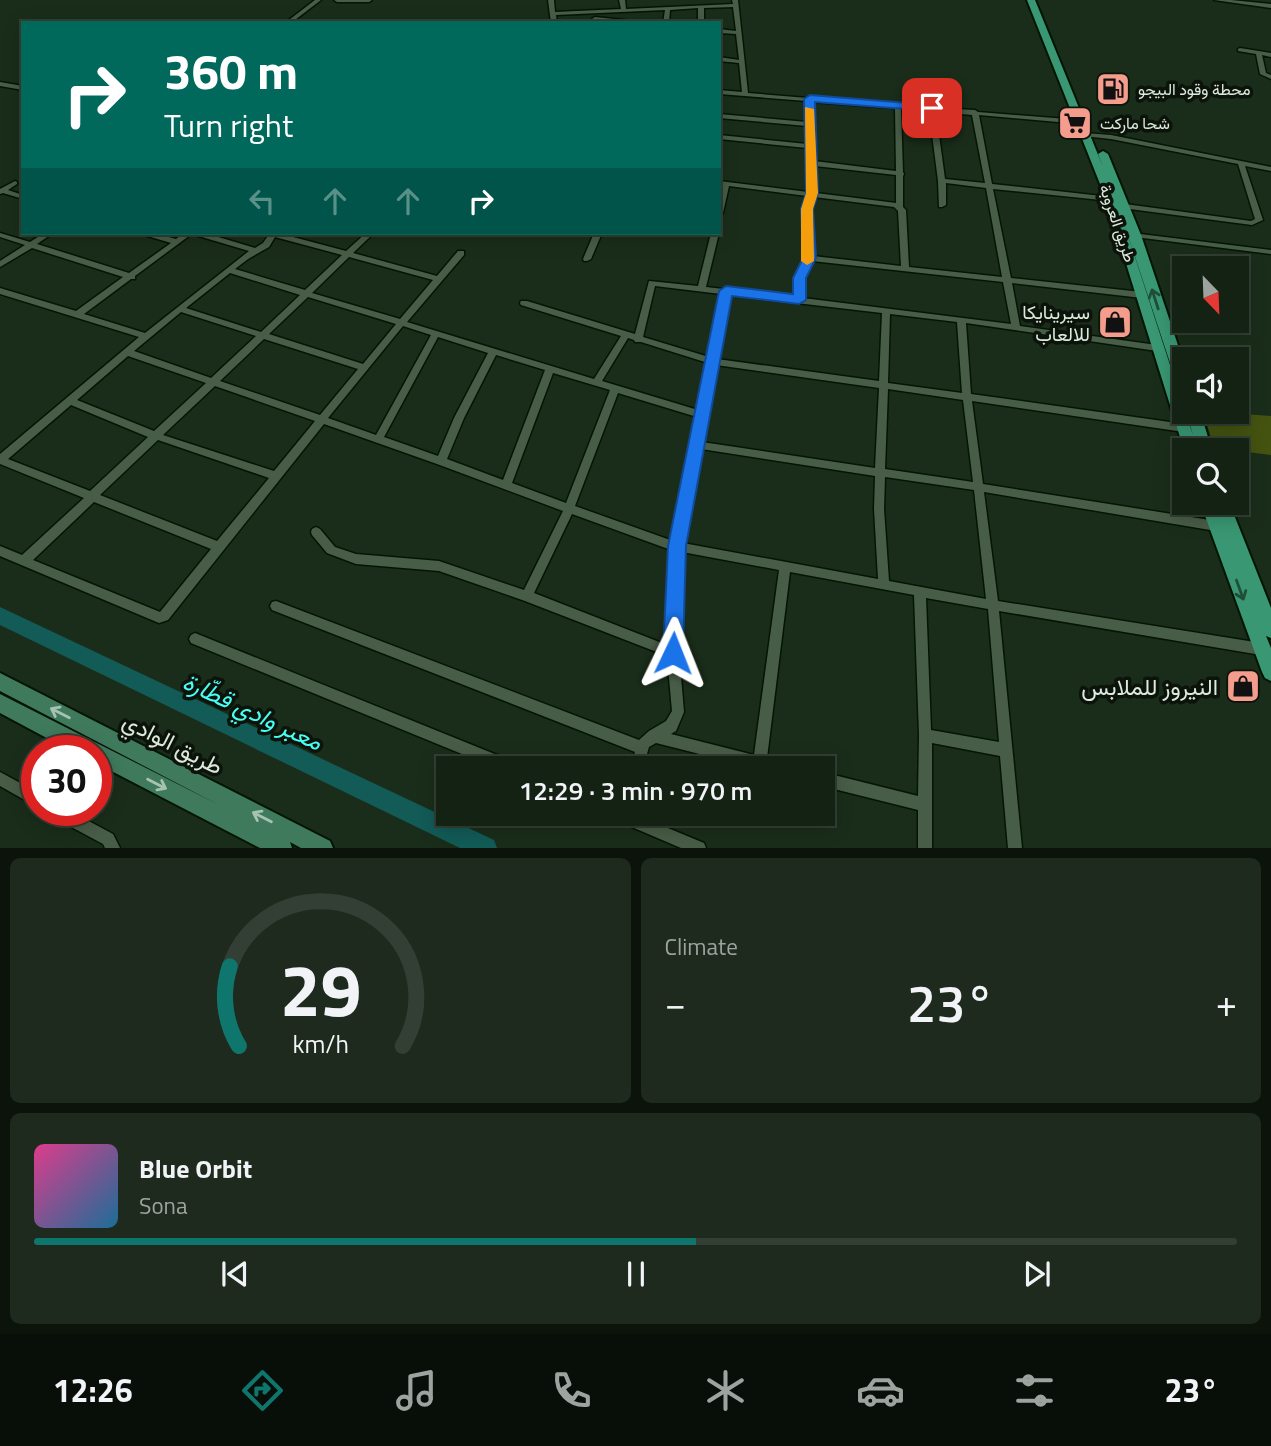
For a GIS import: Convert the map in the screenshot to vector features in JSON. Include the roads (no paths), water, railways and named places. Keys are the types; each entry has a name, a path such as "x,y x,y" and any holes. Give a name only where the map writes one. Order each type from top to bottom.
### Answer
{"main road":[{"name":"طريق العروبة","path":"1031,0 1080,122 1090,135 1187,438"},
{"path":"1040,0 1090,135 1125,206 1172,347"},
{"path":"1216,515 1216,526 1271,672"},
{"path":"1220,515 1271,630"},
{"name":"طريق الوادي","path":"0,682 74,735"},
{"name":"طريق الوادي","path":"0,703 66,735"},
{"name":"طريق الوادي","path":"112,756 323,848"},
{"name":"طريق الوادي","path":"112,758 282,848"}],"street":[{"path":"290,21 318,0"},
{"path":"340,0 369,0"},
{"path":"551,0 554,21"},
{"path":"622,0 624,10"},
{"path":"1217,0 1271,6"},
{"path":"594,18 624,10 735,2 745,94"},
{"path":"701,6 701,21"},
{"path":"666,21 668,8"},
{"path":"633,21 634,10"},
{"path":"553,14 617,21"},
{"path":"721,31 738,33"},
{"path":"1240,50 1271,55"},
{"path":"1259,53 1263,74 1271,77"},
{"path":"721,59 741,62"},
{"path":"0,84 21,88"},
{"path":"721,92 1080,122"},
{"path":"799,300 799,278 809,258 807,209 812,193 808,124 810,99"},
{"path":"898,106 900,207 905,270"},
{"path":"932,108 942,181 942,205"},
{"path":"975,112 1016,327"},
{"path":"721,116 808,124"},
{"path":"1090,135 1271,169"},
{"path":"721,137 810,146"},
{"path":"810,163 901,174"},
{"path":"1125,206 1252,223 1259,220 1258,212 1241,163"},
{"path":"942,181 1111,199"},
{"path":"1,191 15,183"},
{"path":"722,184 812,193 900,207"},
{"path":"1,191 21,196"},
{"path":"0,235 132,276"},
{"path":"0,265 47,235"},
{"path":"153,235 177,242"},
{"path":"78,314 186,235"},
{"path":"204,235 256,251"},
{"path":"219,547 0,460 146,336 229,270 266,245 273,235"},
{"path":"281,235 438,279"},
{"path":"25,561 368,235"},
{"path":"587,259 597,235"},
{"path":"702,288 715,235"},
{"path":"1135,235 1271,252"},
{"path":"0,551 159,618 323,421 362,367 461,253"},
{"path":"809,258 1142,295"},
{"path":"229,270 702,415"},
{"path":"638,340 652,283 1016,327 1157,348"},
{"path":"0,291 146,336"},
{"path":"639,756 641,748 671,726 678,712 673,653 677,546 726,291"},
{"path":"524,303 712,361 1184,428"},
{"path":"180,309 362,367"},
{"path":"884,585 879,509 886,311"},
{"path":"961,320 967,397 993,605 1015,848"},
{"path":"378,440 436,333"},
{"path":"596,383 625,336"},
{"path":"127,352 677,546 919,592 1261,649"},
{"path":"441,461 493,352"},
{"path":"506,484 550,369"},
{"path":"527,596 570,507 615,389"},
{"path":"71,401 156,436 276,477"},
{"path":"696,445 1216,526"},
{"path":"316,532 331,550 356,559 439,566 527,596 673,653"},
{"path":"761,756 785,566"},
{"path":"919,592 925,735 925,848"},
{"path":"276,606 641,748"},
{"path":"195,639 483,756"},
{"path":"925,735 1005,750"},
{"path":"654,736 733,756"},
{"path":"0,779 21,790"},
{"path":"835,782 925,805"},
{"path":"84,826 108,839 113,848"},
{"path":"648,826 699,848"}],"waterway":[{"name":"معبر وادي قطّارة","path":"0,616 486,848"}],"place":[{"name":"محطة وقود البيجو","path":"1113,89"},
{"name":"شحا ماركت","path":"1075,123"},
{"name":"سيرينايكا للالعاب","path":"1115,322"},
{"name":"النيروز للملابس","path":"1243,686"}]}
